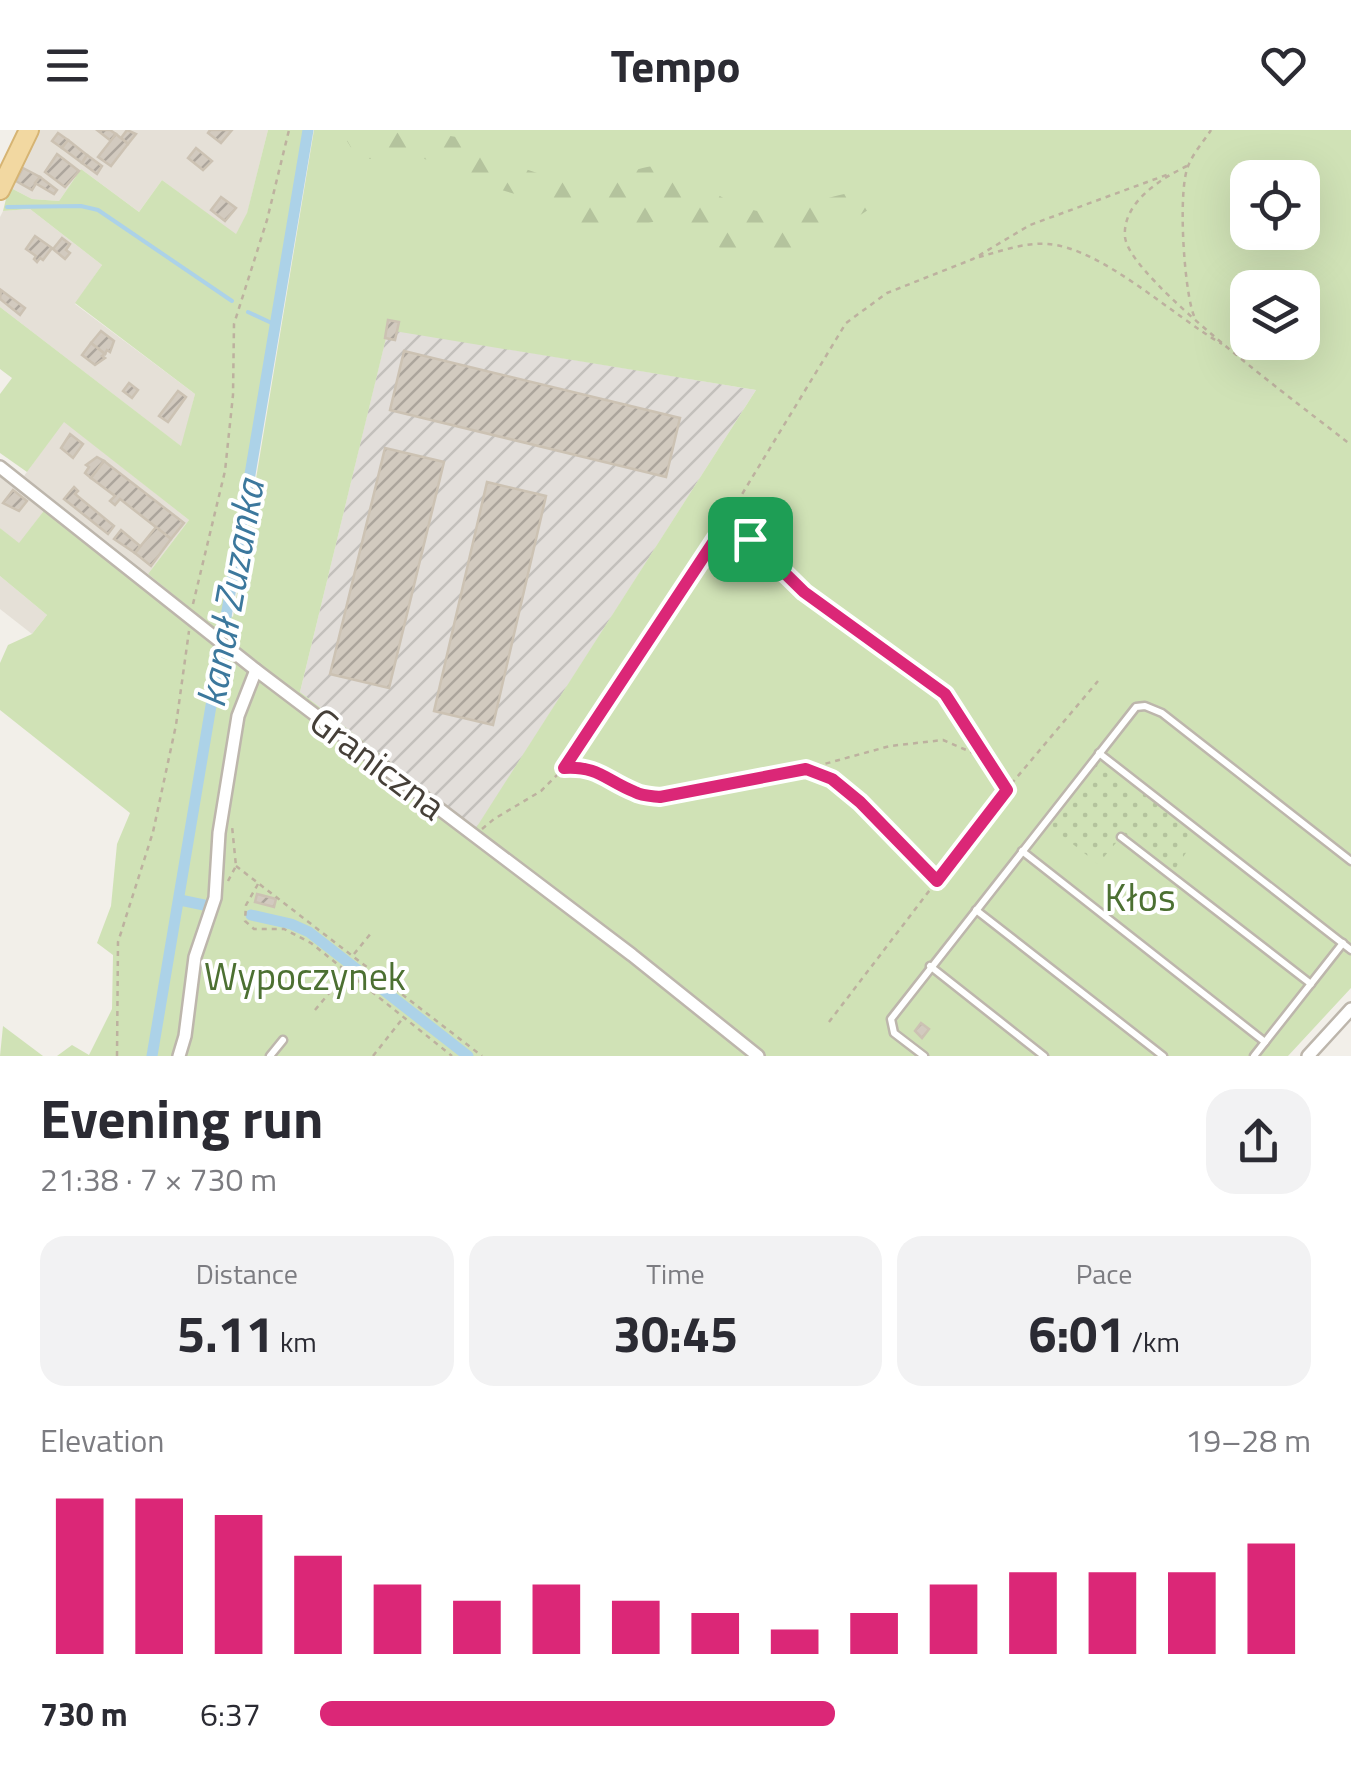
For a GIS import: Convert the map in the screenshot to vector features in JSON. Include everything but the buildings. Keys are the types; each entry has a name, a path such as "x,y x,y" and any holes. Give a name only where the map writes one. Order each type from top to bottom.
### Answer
{"main road":[{"path":"0,190 29,130"}],"street":[{"name":"Graniczna","path":"0,467 256,670 632,954 758,1056"},
{"path":"180,1056 194,957 215,898 220,833 238,716 256,670"},
{"path":"1308,1056 1351,1008"}],"lane":[{"path":"924,1056 894,1032 891,1019 1133,710 1141,706 1150,708 1351,861"},
{"path":"1099,753 1351,950"},
{"path":"1121,837 1310,984"},
{"path":"1022,851 1264,1042"},
{"path":"976,910 1164,1056"},
{"path":"1254,1056 1343,943"},
{"path":"930,966 1044,1056"},
{"path":"270,1056 283,1040"}],"path":[{"path":"117,1056 118,942 153,832 196,622 224,471 233,396 234,324 267,220 289,130"},
{"path":"1194,317 1186,290 1183,187 1187,166 1211,130"},
{"path":"973,258 1030,224 1187,166"},
{"path":"1169,174 1132,208 1125,237 1128,249 1137,264 1230,348"},
{"path":"476,838 494,819 541,791 564,768 716,538 846,323 887,293 973,258 1049,244 1114,269 1187,324 1230,348"},
{"path":"1245,360 1351,446"},
{"path":"716,538 732,535 750,539 804,592 945,694 1007,790"},
{"path":"829,1022 1007,790 1098,682"},
{"path":"564,768 586,767 636,793 660,797 806,769 890,746 944,740 985,758"},
{"path":"806,769 832,779 860,802 937,881"},
{"path":"236,866 482,1056"},
{"path":"259,882 246,905 245,921 254,930 284,929 297,936 452,1056"},
{"path":"353,956 372,932"},
{"path":"315,1010 347,972"},
{"path":"373,1056 404,1017"}],"shaded area":[{"path":"36,130 268,130 247,214 236,235 162,180 139,212 81,169 59,201 32,199 9,187"},
{"path":"30,209 102,265 75,304 195,394 182,447 0,307 0,217 3,211"},
{"path":"388,329 756,390 476,829 300,692"},
{"path":"64,421 189,520 148,574 24,476"},
{"path":"0,473 46,508 19,544 0,528"},
{"path":"0,576 47,615 32,634 0,609"}],"green space":[{"path":"268,130 304,130 225,612 233,617 314,130 1351,130 1351,988 1288,1056 57,1056 72,1045 89,1055 112,1009 113,955 97,943 111,906 117,844 130,813 0,710 0,663 8,645 32,634 47,615 0,576 0,528 19,543 46,508 183,617 186,605 148,574 189,520 64,422 27,472 0,453 0,394 12,378 0,369 0,307 181,446 195,394 75,303 102,265 30,209 3,211 9,187 32,199 59,201 81,169 139,212 162,180 236,234 247,213","holes":["388,330 756,390 476,828 300,692"]},
{"path":"361,130 467,139 487,145 528,170 572,181 598,181 651,166 670,167 737,205 766,212 852,192 878,194 871,208 807,250 776,257 758,256 722,249 676,223 661,220 620,230 566,223 515,194 444,173 428,160 410,155 358,159 347,141"},
{"path":"1099,753 1200,832 1171,875 1121,837 1098,864 1046,823"},
{"path":"3,1026 43,1056 0,1056"}],"waterway":[{"name":"kanał Zuzanka","path":"152,1056 308,130"},
{"path":"7,207 81,206 98,210 232,301"},
{"path":"248,312 276,325"},
{"path":"180,900 204,905"},
{"path":"251,915 309,932 468,1056"}],"route":[{"path":"732,535 750,539 804,592 945,694 1007,790 937,881 860,802 832,779 806,769 660,797 636,793 586,767 564,768 716,538 732,535"}],"park label":[{"name":"Kłos","path":"1140,897"},
{"name":"Wypoczynek","path":"305,976"}]}
